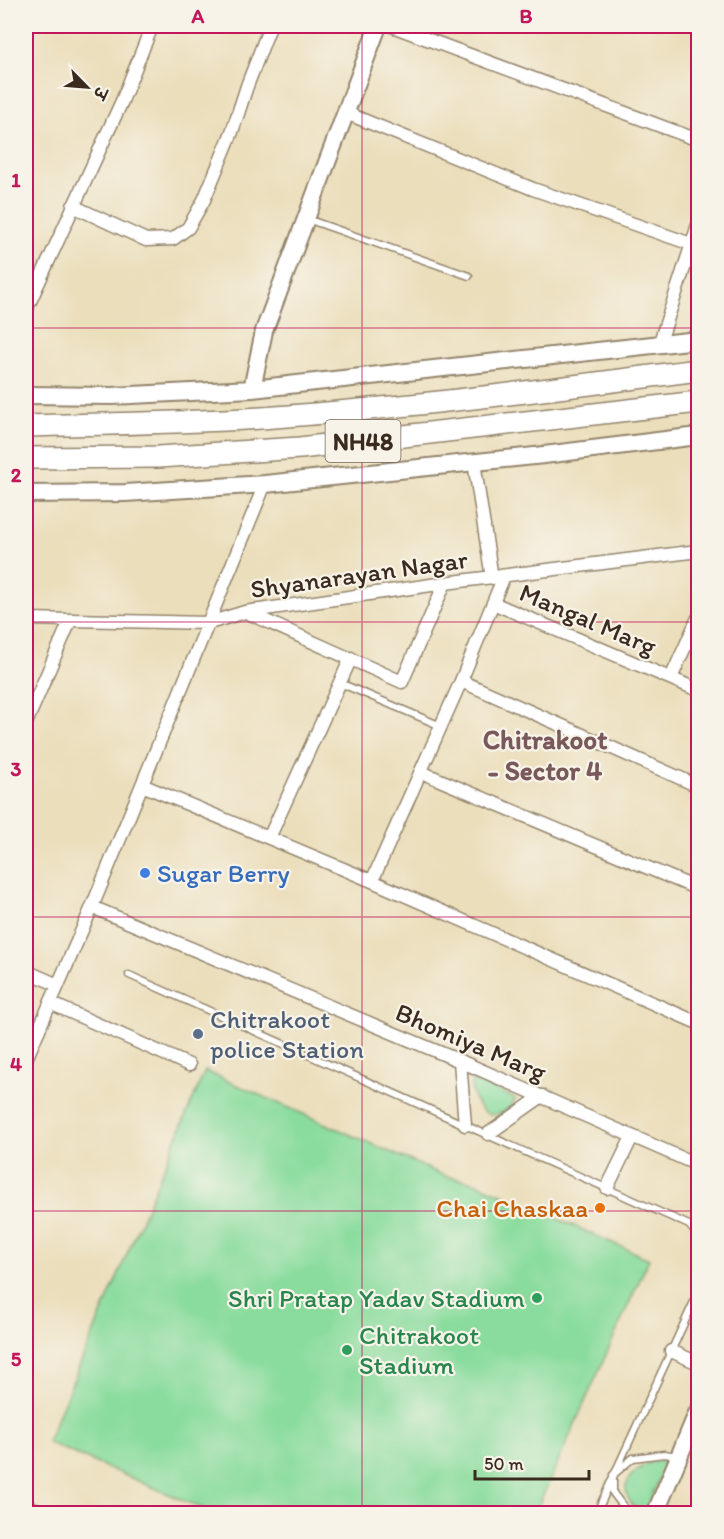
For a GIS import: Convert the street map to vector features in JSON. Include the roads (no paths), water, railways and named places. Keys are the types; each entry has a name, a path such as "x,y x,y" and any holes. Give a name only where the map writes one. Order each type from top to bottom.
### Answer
{"highway":[{"name":"NH48","path":"26,426 173,423 305,415 549,389 699,370"},
{"name":"NH48","path":"26,458 158,457 300,448 699,402"}],"street":[{"path":"26,310 122,101 152,26"},
{"path":"252,389 264,331 378,26"},
{"path":"392,26 699,140"},
{"path":"686,26 699,30"},
{"path":"73,206 146,240 173,239 188,228 204,200 220,161 269,29"},
{"path":"346,113 533,189 691,244"},
{"path":"659,345 699,225"},
{"path":"26,395 112,396 252,389 699,340"},
{"path":"26,494 125,493 265,484 699,436"},
{"path":"372,881 493,603 498,577 474,462"},
{"path":"26,1059 92,907 265,484"},
{"name":"Shyanarayan Nagar","path":"26,619 209,623 245,612 445,583 699,551"},
{"path":"245,612 402,682 445,583"},
{"name":"Mangal Marg","path":"493,603 699,690"},
{"path":"670,678 699,618"},
{"path":"26,723 28,710 70,621"},
{"path":"269,838 351,658"},
{"path":"461,681 697,782"},
{"path":"421,771 699,890"},
{"path":"142,785 372,881 699,1023"},
{"name":"Bhomiya Marg","path":"92,907 460,1061 699,1166"},
{"path":"26,971 58,985"},
{"path":"50,1003 189,1065"},
{"path":"460,1061 465,1125"},
{"path":"488,1134 542,1096"},
{"path":"607,1188 632,1137"},
{"path":"671,1351 699,1363"},
{"path":"655,1514 699,1411"}],"lane":[{"path":"306,219 470,276"},
{"path":"340,683 441,726"},
{"path":"129,975 689,1225 699,1236"},
{"path":"596,1514 699,1293"},
{"path":"629,1514 613,1493 613,1475 633,1458 664,1454 679,1456"},
{"path":"26,1502 54,1514"}],"place":[{"name":"Sugar Berry","path":"145,873"},
{"name":"Chitrakoot police Station","path":"198,1034"},
{"name":"Chai Chaskaa","path":"600,1208"},
{"name":"Shri Pratap Yadav Stadium","path":"537,1298"},
{"name":"Chitrakoot Stadium","path":"347,1350"}],"district":[{"name":"Chitrakoot - Sector 4","path":"545,754"}]}
